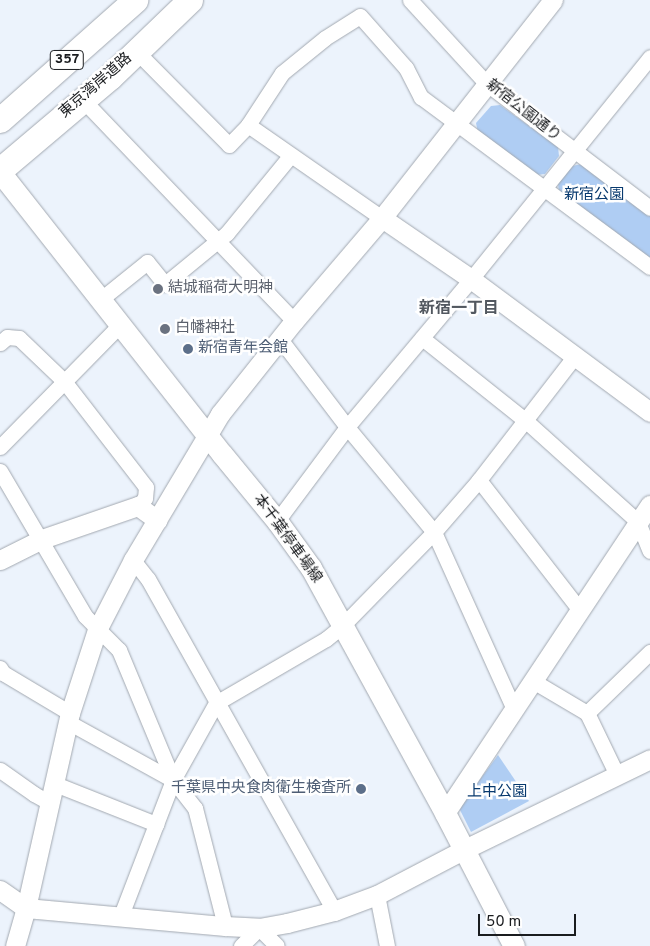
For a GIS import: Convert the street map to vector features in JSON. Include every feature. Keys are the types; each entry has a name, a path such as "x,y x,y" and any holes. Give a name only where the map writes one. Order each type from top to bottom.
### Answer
{"highway":[{"name":"357","path":"0,120 135,0"},
{"name":"東京湾岸道路","path":"0,171 82,98 110,77 190,0"}],"main road":[{"name":"本千葉停車場線","path":"0,171 311,568 445,813 514,946"}],"street":[{"name":"新宿公園通り","path":"410,0 486,83 574,151 648,203"},
{"path":"15,946 26,908 69,718 97,630 134,560 207,434 294,321 382,218 553,0"},
{"path":"136,51 229,145 248,125 282,73 326,38 360,16 406,68 421,98 650,266"},
{"path":"276,521 348,427 471,280 650,57"},
{"path":"82,98 294,321"},
{"path":"248,125 471,280 650,412"},
{"path":"101,299 147,262 165,284 227,234 290,156"},
{"path":"0,447 121,324"},
{"path":"0,344 7,337 19,338 64,381 146,487 145,498 138,506 42,539 0,560"},
{"path":"422,338 526,421 638,522 650,551"},
{"path":"280,339 348,427 434,532 514,710"},
{"path":"120,918 173,780 216,703 326,639 343,625 434,532 479,480 574,357"},
{"path":"0,471 42,539 85,616 119,650 173,780 194,808 225,926"},
{"path":"479,480 580,610"},
{"path":"445,813 650,505"},
{"path":"138,506 157,520"},
{"path":"134,560 148,579 334,911"},
{"path":"587,713 650,652"},
{"path":"0,668 3,673 69,718 173,780"},
{"path":"533,681 587,713 617,775"},
{"path":"0,890 26,908 120,918 259,928 287,923 334,911 377,895 463,850 650,759"},
{"path":"0,770 50,803"},
{"path":"55,784 156,824"},
{"path":"377,895 387,946"},
{"path":"241,946 259,928"},
{"path":"259,928 277,946"}],"green space":[{"name":"新宿公園","path":"500,105 558,147 559,156 545,174 536,175 478,133 476,123 491,106"},
{"name":"新宿公園","path":"582,164 650,215 650,260 559,193 558,183 572,166"},
{"name":"上中公園","path":"498,755 529,801 471,832 459,808"}],"place":[{"name":"結城稲荷大明神","path":"158,289"},
{"name":"白幡神社","path":"165,329"},
{"name":"新宿青年会館","path":"188,349"},
{"name":"千葉県中央食肉衛生検査所","path":"361,789"}],"district":[{"name":"新宿一丁目","path":"459,309"}]}
